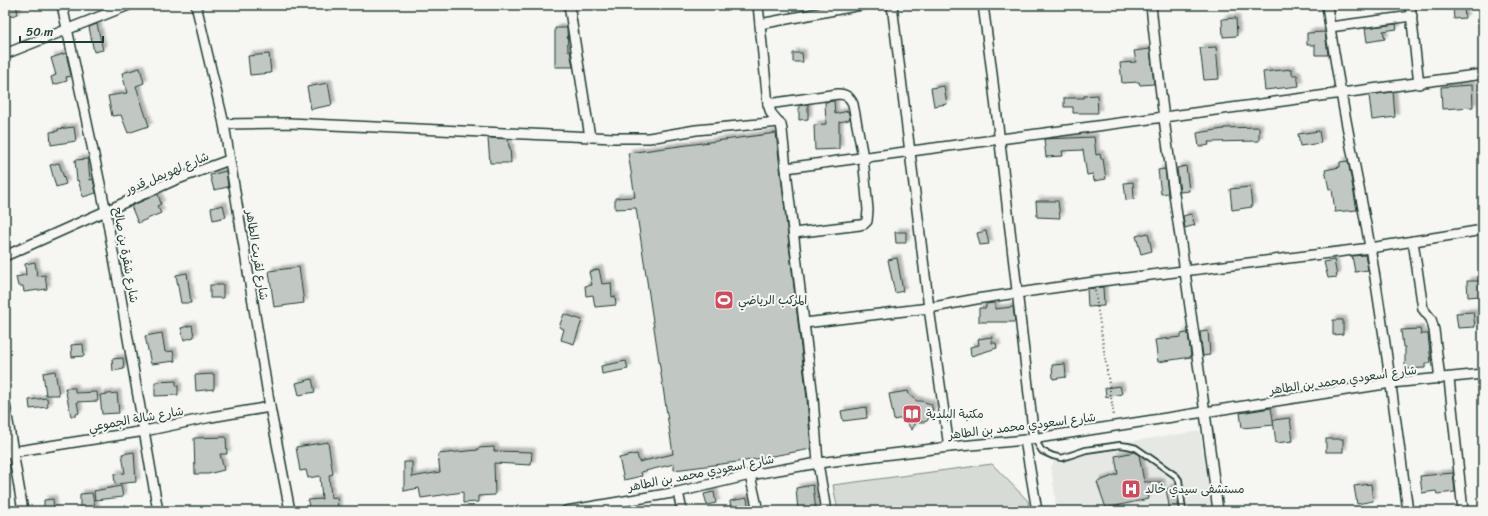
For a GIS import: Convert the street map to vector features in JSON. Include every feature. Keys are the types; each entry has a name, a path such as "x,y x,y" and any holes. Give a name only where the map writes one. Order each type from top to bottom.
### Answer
{"street":[{"name":"شارع شقرة بن صالح","path":"62,5 106,212 158,511"},
{"path":"5,54 129,5"},
{"name":"شارع لقريت الطاهر","path":"196,5 224,124 270,407 290,511"},
{"path":"569,5 590,137"},
{"path":"758,5 768,104 771,113 779,122 782,130 813,398 818,463 826,511"},
{"path":"760,24 861,5"},
{"path":"892,5 929,308 949,447"},
{"path":"983,5 1018,292 1037,511"},
{"path":"1151,5 1163,117 1206,413 1218,511"},
{"path":"1327,5 1370,248 1391,383 1408,511"},
{"path":"1410,5 1419,84"},
{"path":"1330,27 1412,16"},
{"path":"786,168 1419,84 1483,74"},
{"path":"768,104 838,94 848,96 853,104 863,157 868,210 867,220 864,224 860,225 794,233"},
{"path":"224,124 289,123 590,137 649,138 696,130 779,122"},
{"name":"شارع لهويمل قدور","path":"5,256 176,180 230,160"},
{"path":"804,323 929,308 1018,292 1370,248 1483,230"},
{"path":"1413,241 1423,309 1431,319 1434,330 1440,379"},
{"name":"شارع اسعودي محمد بن الطاهر","path":"566,511 678,492 750,475 818,463 1030,439 1206,413 1391,383 1483,374"},
{"path":"1450,378 1463,511"},
{"path":"5,404 9,453 23,511"},
{"name":"شارع شالة الجموعي","path":"9,453 270,407"},
{"path":"750,475 758,511"},
{"path":"678,492 682,511"}],"lane":[{"path":"1030,439 1042,451 1062,458 1086,450 1120,445 1136,448 1176,476 1179,480 1184,511"}],"path":[{"path":"1094,282 1116,426"}],"shaded area":[{"name":"مستشفى سيدي خالد","path":"1200,431 1212,511 1057,511 1051,467 1060,452"},
{"path":"992,464 1028,501 1030,511 838,511 833,485"}],"building":[{"path":"5,5 16,5 18,14 8,17"},
{"path":"1464,7 1465,18 1454,19 1453,8"},
{"path":"1236,18 1237,36 1223,37 1222,19"},
{"path":"97,24 103,50 94,52 89,27"},
{"path":"1396,24 1397,29 1383,31 1385,39 1367,42 1365,28"},
{"path":"555,28 567,28 568,51 570,51 573,67 555,67"},
{"path":"1325,32 1328,55 1315,55 1315,45 1307,45 1307,33"},
{"path":"1216,47 1219,79 1204,80 1200,48"},
{"path":"1150,49 1154,84 1140,85 1139,82 1122,83 1120,63 1136,62 1134,51"},
{"path":"66,53 71,76 66,77 67,81 53,85 51,77 56,75 51,58"},
{"path":"793,53 802,53 803,62 793,62"},
{"path":"269,54 271,73 250,75 248,56"},
{"path":"140,68 144,83 136,86 149,126 128,133 121,115 112,116 108,96 127,93 122,73"},
{"path":"1292,69 1292,75 1297,75 1299,86 1265,90 1263,72"},
{"path":"328,83 332,105 311,109 307,87"},
{"path":"1472,85 1473,107 1442,109 1441,87"},
{"path":"944,86 947,104 934,106 931,88"},
{"path":"1393,92 1395,117 1372,120 1369,95"},
{"path":"1097,95 1098,113 1073,113 1073,107 1064,107 1064,98 1084,98 1084,96"},
{"path":"834,101 835,114 848,111 850,118 849,120 839,122 839,149 815,150 814,125 826,124 825,102"},
{"path":"808,104 808,119 799,120 799,106"},
{"path":"74,127 76,141 51,145 50,132 58,131 58,129"},
{"path":"1259,127 1259,141 1208,142 1209,145 1199,147 1197,133 1224,128"},
{"path":"1319,131 1321,143 1300,146 1298,134"},
{"name":"المركب الرياضي","path":"776,133 807,399 811,449 745,461 674,470 674,464 641,472 642,476 624,480 619,458 637,454 639,462 673,454 636,208 615,209 615,198 635,197 628,153"},
{"path":"1094,137 1096,155 1100,154 1101,159 1103,159 1106,179 1094,181 1093,174 1087,175 1083,150 1062,151 1063,156 1046,157 1044,139"},
{"path":"488,139 508,139 511,163 490,163"},
{"path":"88,159 90,180 93,179 96,193 83,197 78,180 77,181 75,160"},
{"path":"1348,161 1357,210 1335,212 1332,189 1329,189 1325,170 1340,167 1340,162"},
{"path":"59,163 66,184 56,187 50,165"},
{"path":"1186,166 1189,191 1180,192 1177,168"},
{"path":"1165,169 1168,193 1161,194 1158,170"},
{"path":"226,171 228,187 214,190 210,175"},
{"path":"1133,182 1134,199 1126,200 1124,183"},
{"path":"1250,187 1252,207 1232,210 1230,189"},
{"path":"158,194 161,204 157,206 161,213 138,223 131,206"},
{"path":"1036,201 1058,201 1060,218 1037,217"},
{"path":"223,205 226,217 213,220 211,208"},
{"path":"1191,214 1195,225 1185,228 1183,216"},
{"path":"986,231 989,244 980,245 977,233"},
{"path":"895,232 906,232 906,243 896,243"},
{"path":"1148,233 1152,251 1141,254 1136,236"},
{"path":"1365,255 1368,270 1355,272 1352,256"},
{"path":"897,258 903,291 895,293 888,260"},
{"path":"1334,260 1337,277 1328,278 1324,262"},
{"path":"35,262 37,276 45,275 47,289 24,292 23,286 18,286 16,277 26,275 25,264"},
{"path":"299,267 304,303 274,307 269,271"},
{"path":"599,269 602,284 611,283 612,297 615,296 616,305 595,307 593,295 586,296 585,286 592,285 589,272"},
{"path":"187,273 191,303 181,303 176,275"},
{"path":"1467,281 1480,281 1480,296 1468,297"},
{"path":"210,285 223,285 223,298 210,298"},
{"path":"1103,287 1104,306 1088,307 1087,289"},
{"path":"995,303 995,309 1013,307 1015,322 979,322 979,308 986,308 986,304"},
{"path":"1473,312 1475,327 1458,328 1456,313"},
{"path":"564,314 582,320 574,344 561,340 564,329 559,327"},
{"path":"1333,320 1343,320 1343,334 1333,335"},
{"path":"192,325 194,337 184,340 181,328"},
{"path":"1420,329 1421,334 1428,334 1431,363 1425,363 1425,368 1405,369 1405,347 1403,347 1401,330"},
{"path":"1208,331 1210,355 1203,356 1200,332"},
{"path":"162,333 165,352 173,351 175,361 151,364 145,336"},
{"path":"1188,333 1191,357 1158,362 1155,340 1181,337 1181,334"},
{"path":"992,337 992,343 996,343 997,348 971,356 970,347 979,345 978,339"},
{"path":"83,344 84,356 72,357 71,345"},
{"path":"123,358 124,369 113,371 112,359"},
{"path":"626,361 628,369 602,374 601,366"},
{"path":"1065,364 1066,377 1053,379 1052,365"},
{"path":"55,371 59,395 46,395 43,373"},
{"path":"214,374 214,389 196,391 195,375"},
{"path":"312,379 315,392 299,395 296,383"},
{"path":"176,381 176,386 178,386 178,395 155,396 155,382"},
{"path":"1120,386 1122,394 1106,397 1105,388"},
{"path":"65,388 75,388 75,393 97,392 98,401 77,402 79,413 76,414 76,416 71,416"},
{"name":"مكتبة البلدية","path":"908,391 909,395 917,401 931,404 933,410 927,421 916,422 912,430 903,418 894,420 889,394"},
{"path":"117,393 119,413 102,414 100,395"},
{"path":"47,398 48,407 30,409 29,400"},
{"path":"866,407 867,418 843,421 841,411"},
{"path":"1271,408 1274,425 1242,428 1240,413"},
{"path":"1290,418 1293,441 1276,443 1273,420"},
{"path":"226,437 227,454 220,454 224,470 208,474 195,474 194,438"},
{"path":"1326,439 1343,439 1343,452 1326,452"},
{"path":"328,442 333,474 329,475 331,498 337,497 338,511 309,511 308,500 322,499 320,476 308,478 306,470 300,471 296,447"},
{"path":"494,447 494,451 532,452 531,465 494,463 495,495 478,496 478,502 463,503 463,492 421,498 419,488 404,491 404,462 412,462 412,477 440,472 438,454"},
{"path":"134,452 136,482 115,484 114,474 125,473 122,454"},
{"path":"1135,452 1139,455 1144,482 1161,482 1162,492 1146,492 1148,499 1106,508 1097,482 1118,474 1115,456"},
{"path":"1453,473 1455,492 1437,494 1436,491 1422,493 1420,476"},
{"path":"1371,484 1373,501 1357,504 1354,486"},
{"path":"813,485 816,511 798,511 796,488"},
{"path":"121,486 123,497 95,500 94,491"},
{"path":"1176,487 1179,511 1170,511 1166,489"},
{"path":"714,492 716,503 707,505 704,494"},
{"path":"92,493 96,511 80,511 80,494"},
{"path":"747,498 749,511 731,511 730,501"},
{"path":"53,499 54,511 44,511 44,500"}],"place":[{"name":"المركب الرياضي","path":"724,300"},
{"name":"مكتبة البلدية","path":"912,414"},
{"name":"مستشفى سيدي خالد","path":"1131,489"}]}
